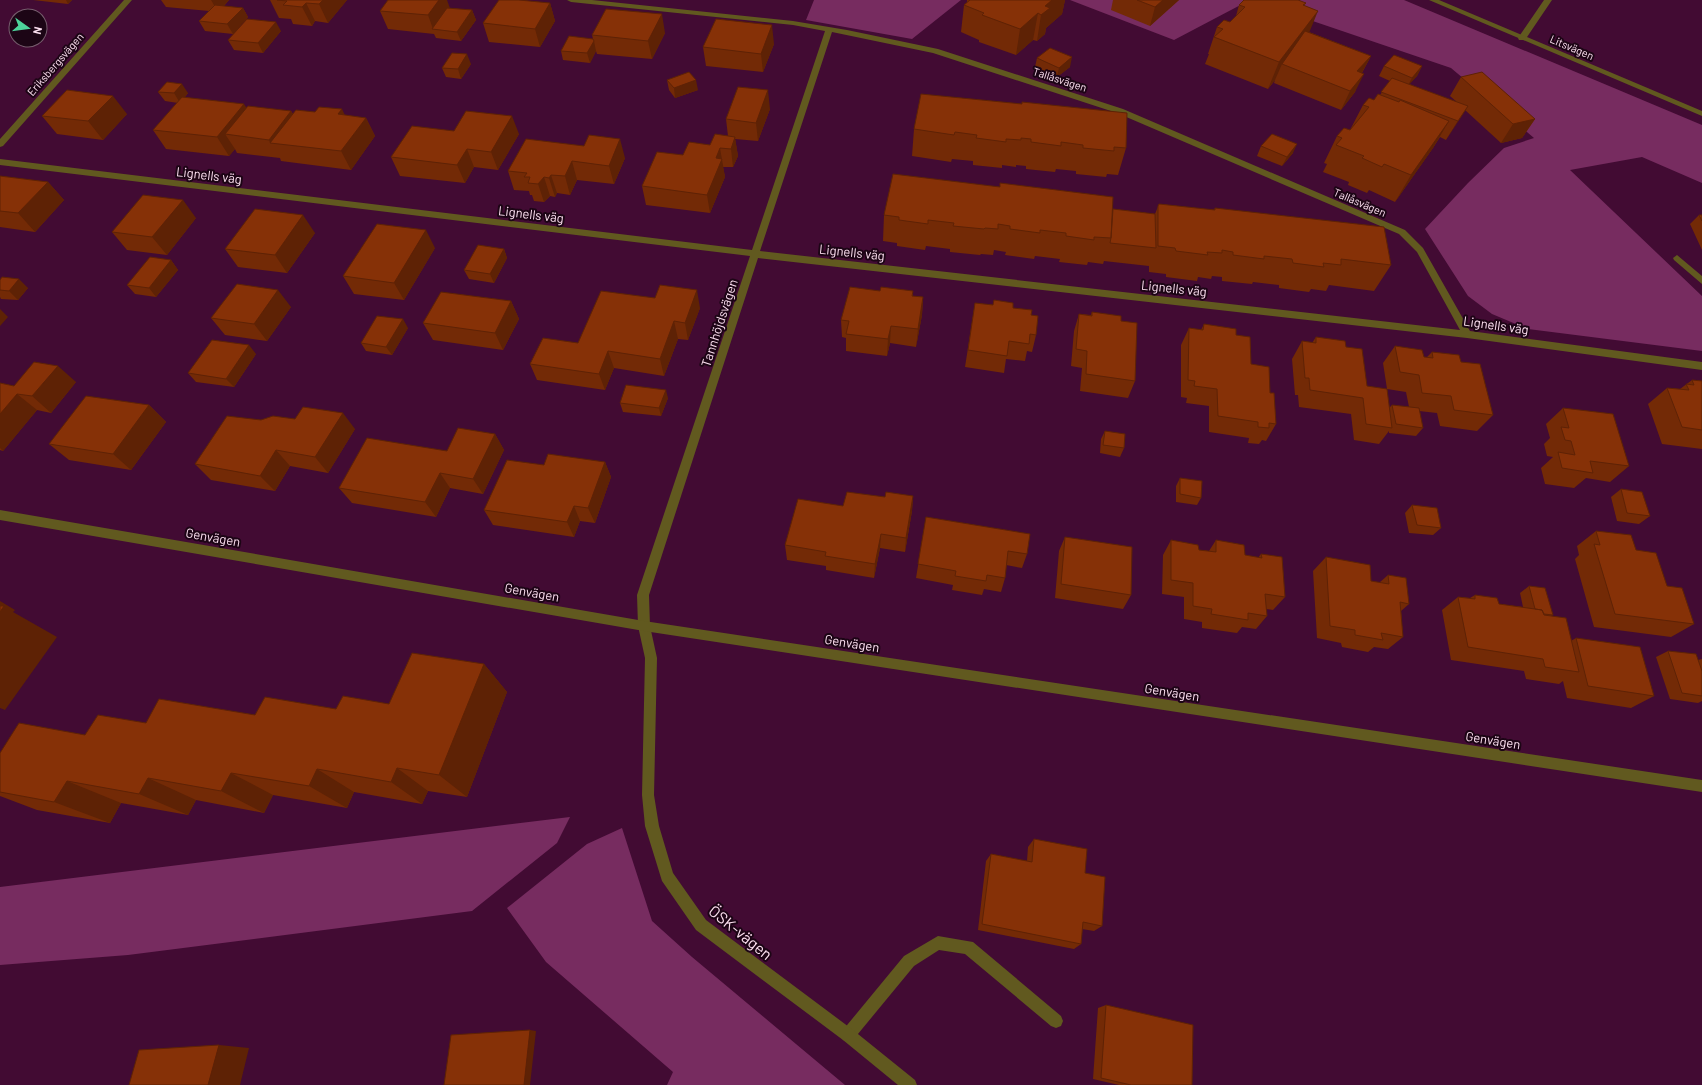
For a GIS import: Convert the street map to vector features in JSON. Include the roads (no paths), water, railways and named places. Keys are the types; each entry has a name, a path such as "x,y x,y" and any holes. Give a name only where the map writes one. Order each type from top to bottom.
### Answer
{"street":[{"name":"Eriksbergsvägen","path":"0,144 128,0"},
{"name":"Tallåsvägen","path":"571,0 793,23 829,29 935,51 1120,111 1402,232 1420,250 1466,334"},
{"path":"652,8 656,0"},
{"name":"Litsvägen","path":"1433,0 1702,114"},
{"path":"1522,38 1548,0"},
{"name":"Tannhöjdsvägen","path":"644,626 643,595 829,29"},
{"name":"Lignells väg","path":"0,162 755,254 1466,334 1702,366"},
{"path":"1677,258 1702,281"},
{"name":"Genvägen","path":"0,515 644,626 1702,786"},
{"name":"ÖSK-vägen","path":"644,626 651,658 648,795 652,826 667,876 701,925 848,1035 910,1085"},
{"path":"848,1035 909,961 938,943 968,947 1056,1021"}]}
